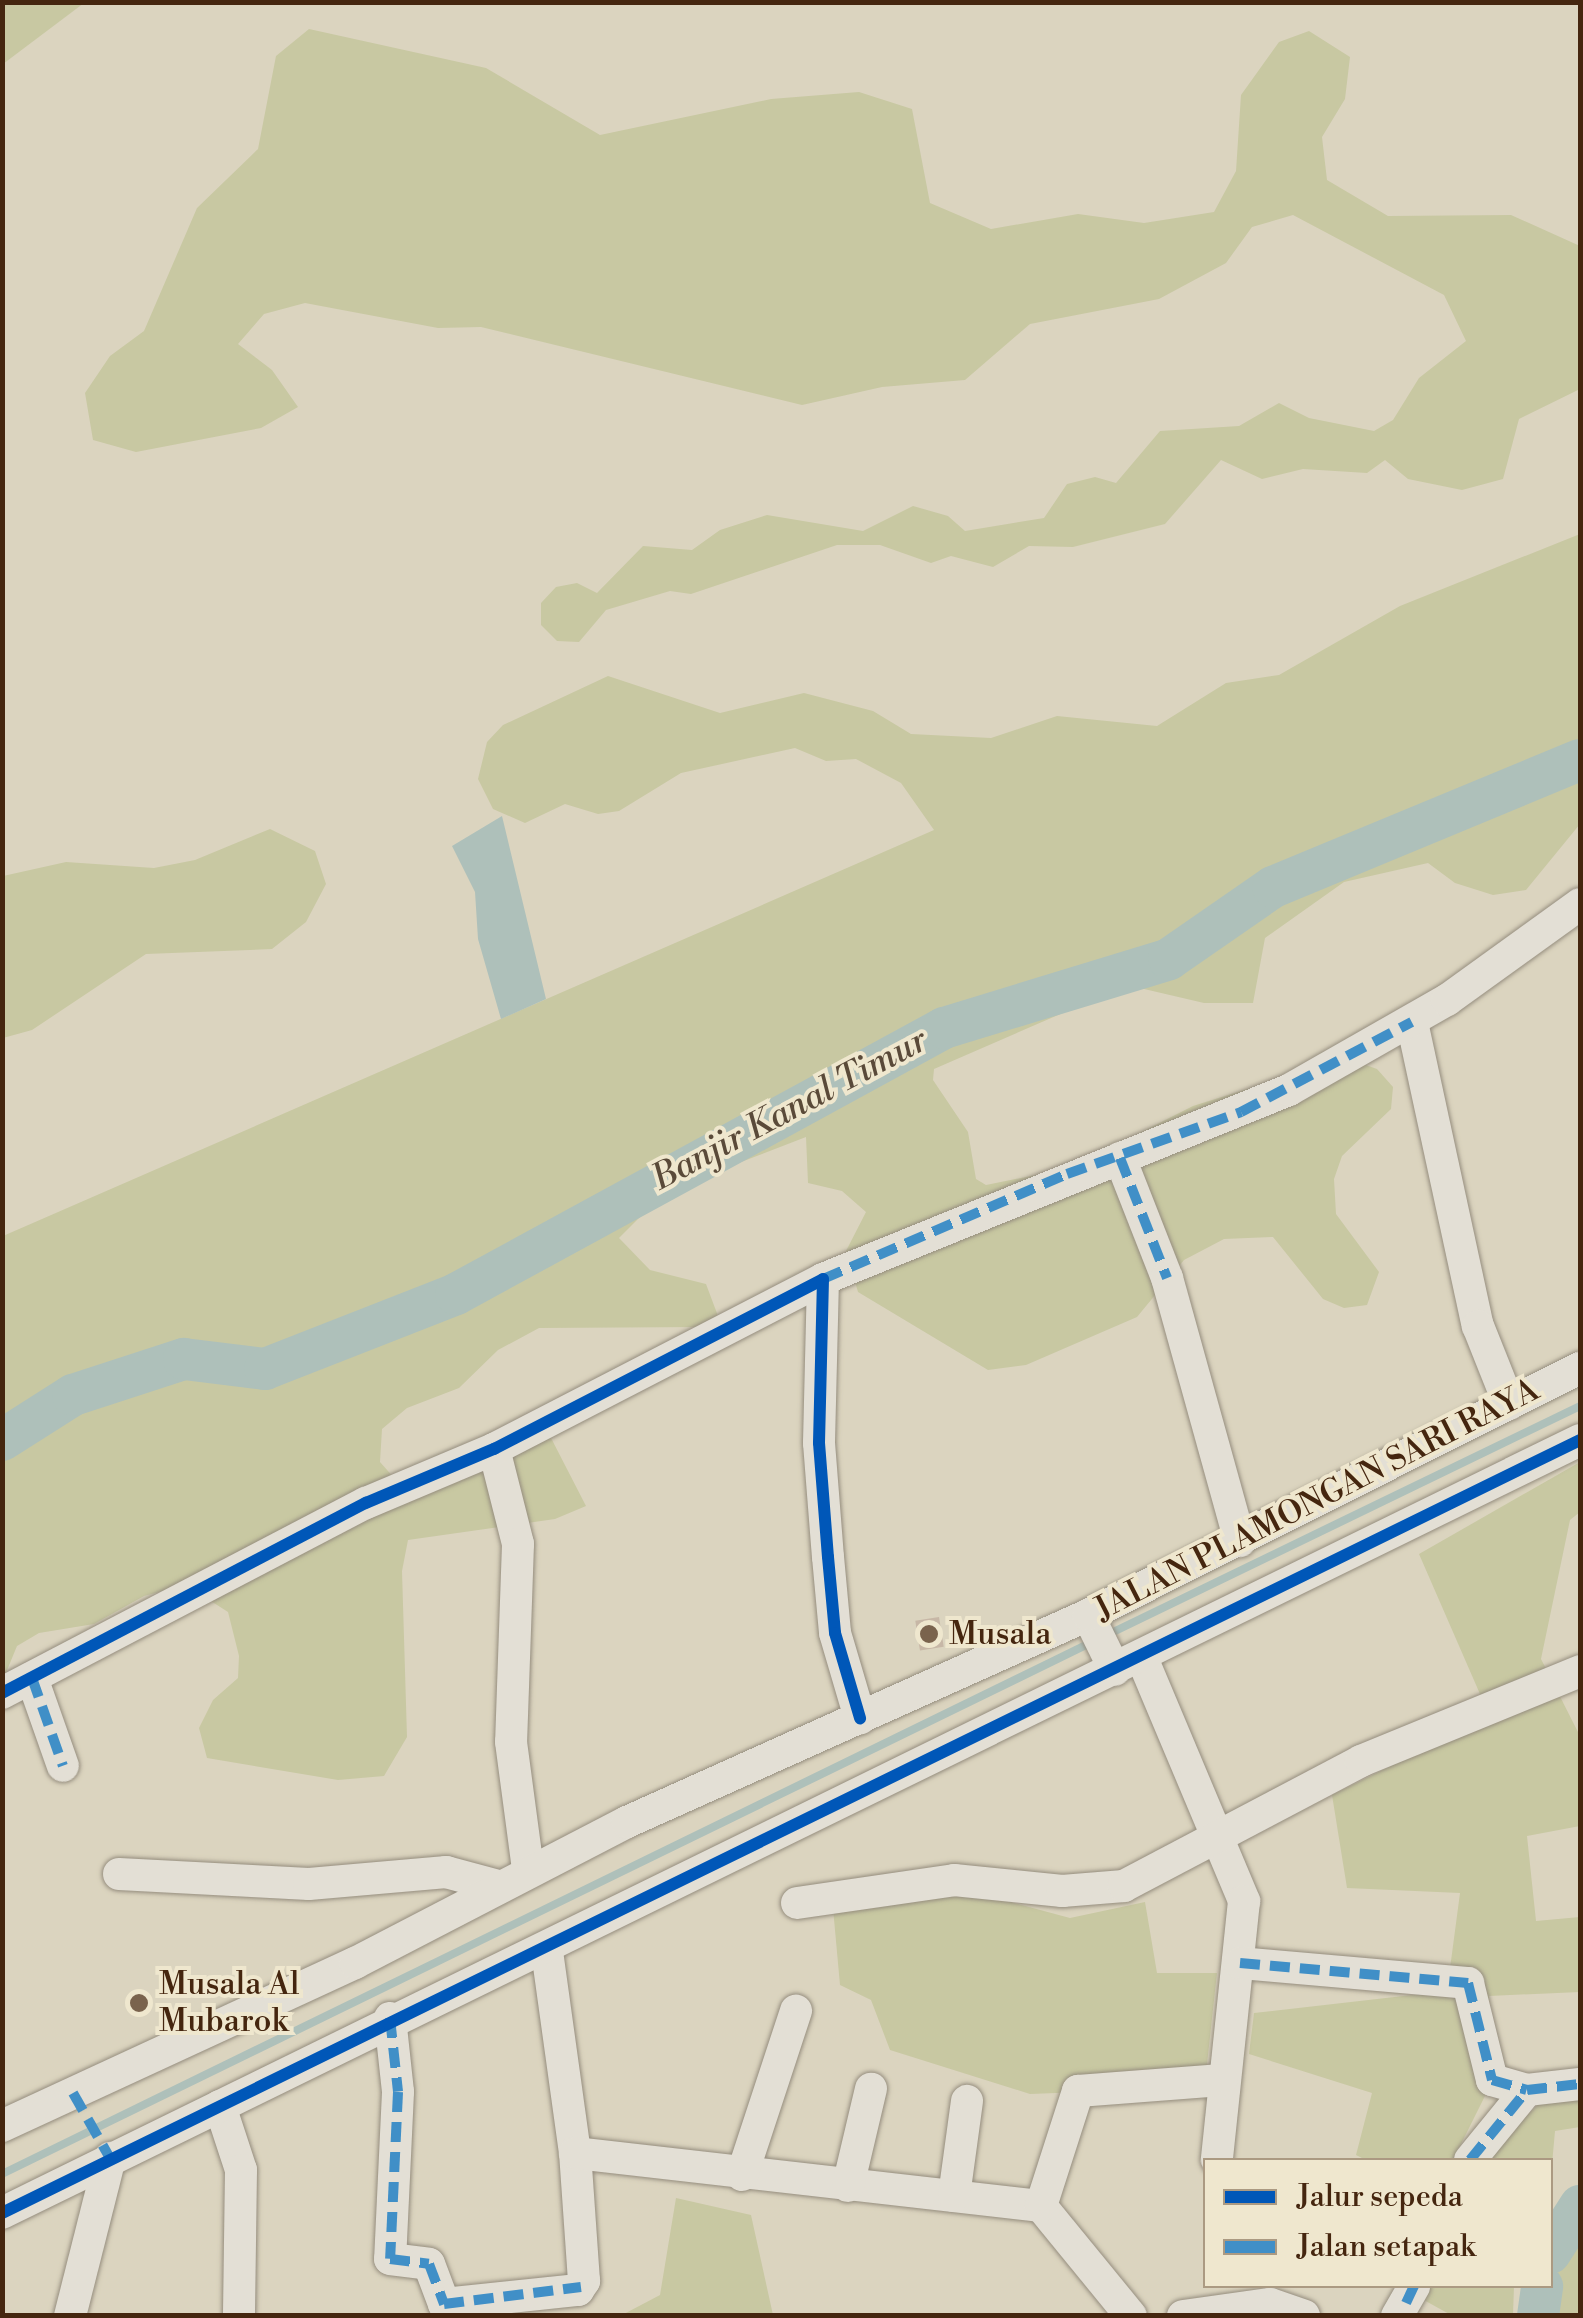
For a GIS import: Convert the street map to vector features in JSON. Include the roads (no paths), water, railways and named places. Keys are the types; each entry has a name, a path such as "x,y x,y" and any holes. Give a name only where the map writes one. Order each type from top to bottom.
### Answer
{"street":[{"path":"2,1694 366,1503 494,1448 823,1280 1242,1112 1412,1022 1580,904"},
{"path":"1412,1022 1478,1326 1509,1404"},
{"path":"1120,1158 1168,1278 1240,1541"},
{"path":"823,1280 819,1443 828,1557 835,1632 860,1718"},
{"name":"JALAN PLAMONGAN SARI RAYA","path":"2,2126 355,1963 528,1870 1054,1632 1108,1644 1240,1541 1580,1368"},
{"path":"2,2213 390,2018 547,1950 935,1752 1108,1644 1580,1440"},
{"path":"494,1448 518,1544 511,1742 528,1870"},
{"path":"1108,1644 1219,1833 1244,1900 1240,1963 1222,2080 1217,2158"},
{"path":"797,1902 954,1880 1062,1891 1124,1886 1219,1833 1488,1704 1580,1671"},
{"path":"32,1678 63,1766"},
{"path":"118,1874 309,1884 446,1872 498,1886"},
{"path":"390,2018 398,2092 390,2259 429,2264 445,2304 581,2288 575,2154 547,1950"},
{"path":"1240,1963 1468,1983 1492,2080 1527,2090 1580,2084"},
{"path":"742,2176 796,2011"},
{"path":"1041,2206 1078,2091 1222,2080"},
{"path":"848,2186 871,2089"},
{"path":"1472,2158 1527,2090"},
{"path":"954,2196 967,2101"},
{"path":"220,2106 242,2170 239,2316"},
{"path":"575,2154 742,2176 1041,2206 1131,2316"},
{"path":"70,2316 110,2158"},
{"path":"1397,2316 1413,2288"},
{"path":"1183,2316 1268,2302 1304,2316"}],"waterway":[{"name":"Banjir Kanal Timur","path":"2,1440 73,1395 184,1359 265,1369 456,1294 944,1028 1169,959 1273,887 1580,760"},
{"path":"1107,1635 1580,1406"},
{"path":"2,2174 1090,1643"},
{"path":"1553,2248 1580,2206"},
{"path":"1538,2316 1542,2288"}],"place":[{"name":"Musala","path":"929,1634"},
{"name":"Musala Al Mubarok","path":"139,2003"}]}
